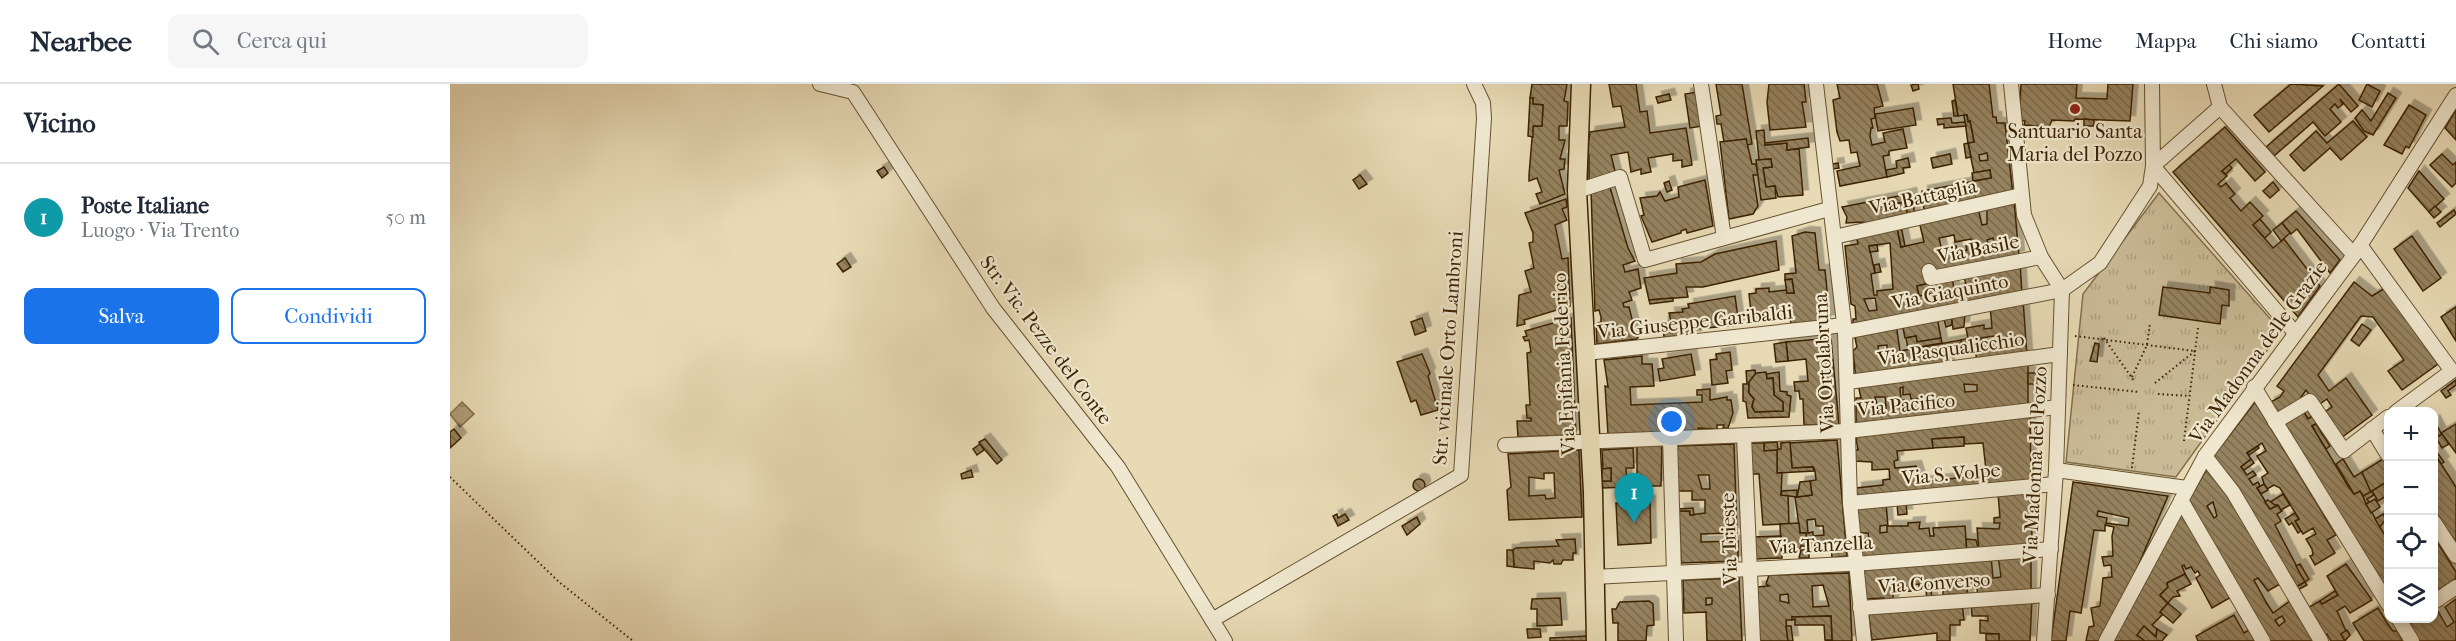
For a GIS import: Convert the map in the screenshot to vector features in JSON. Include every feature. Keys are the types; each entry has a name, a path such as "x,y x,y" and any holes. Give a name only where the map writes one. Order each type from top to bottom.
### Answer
{"main road":[{"name":"Via Epifania Federico","path":"1581,84 1576,191 1590,441 1596,641"}],"street":[{"name":"Str. Vic. Pezze del Conte","path":"820,84 853,92 993,308 1118,467 1225,641"},
{"name":"Str. vicinale Orto Lambroni","path":"1212,620 1461,475 1484,118 1483,103 1474,84"},
{"path":"1701,84 1724,238"},
{"name":"Via Ortolabruna","path":"1816,84 1829,209 1845,328 1850,503 1854,563 1864,641"},
{"path":"2012,84 2024,215 2041,257 2062,290 2100,263 2150,186 2153,166 2152,84"},
{"path":"2214,84 2220,107 2357,250 2452,371 2402,407"},
{"name":"Via Madonna delle Grazie","path":"2106,641 2205,456 2357,250 2456,95"},
{"path":"2153,166 2220,107"},
{"path":"2153,166 2295,333"},
{"path":"1576,191 1620,177 1645,260 1829,209"},
{"name":"Via Battaglia","path":"1834,237 2021,195"},
{"name":"Via Basile","path":"1929,271 1931,278 2041,257"},
{"name":"Via Giaquinto","path":"1845,328 2062,290"},
{"name":"Via Madonna del Pozzo","path":"2044,641 2056,470 2062,290"},
{"name":"Via Giuseppe Garibaldi","path":"1586,353 1845,328"},
{"name":"Via Pasqualicchio","path":"1848,382 2060,354"},
{"path":"2254,387 2384,598"},
{"path":"2276,422 2310,401 2344,451 2384,420"},
{"name":"Via Pacifico","path":"1505,445 1848,431 2058,407"},
{"path":"2372,429 2384,448"},
{"name":"Via Trieste","path":"1744,436 1753,641"},
{"path":"1670,438 1676,641"},
{"path":"2205,456 2233,492 2321,641"},
{"path":"2056,470 2131,480 2184,494 2263,641"},
{"name":"Via S. Volpe","path":"1850,503 2055,484"},
{"path":"2438,529 2456,556"},
{"name":"Via Tanzella","path":"1593,577 1854,563 2051,549"},
{"path":"2438,599 2456,587"},
{"name":"Via Converso","path":"1860,608 2048,595"},
{"path":"2404,623 2412,641"}],"path":[{"path":"2104,338 2133,379 2147,345 2150,323"},
{"path":"2184,441 2198,328"},
{"path":"2060,336 2104,338 2194,351"},
{"path":"2155,383 2194,351"},
{"path":"2059,383 2139,392"},
{"path":"2158,394 2189,396"},
{"path":"2131,480 2139,411"},
{"path":"450,477 559,582 633,641"}],"green space":[{"path":"2159,193 2281,331 2176,477 2066,462 2083,294"}],"water":[{"path":"462,402 474,414 460,427 450,414"}],"building":[{"path":"1532,84 1567,84 1564,101 1568,102 1567,126 1559,126 1559,140 1565,140 1560,159 1565,159 1564,169 1559,170 1565,194 1540,204 1536,194 1542,192 1537,178 1529,181 1529,175 1533,126 1542,126 1543,105 1533,104 1533,98 1530,98"},
{"path":"1609,84 1636,84 1640,112 1647,111 1650,133 1686,128 1692,165 1682,167 1682,160 1673,161 1673,154 1648,158 1651,172 1641,174 1641,169 1631,172 1628,152 1611,155 1616,175 1589,186 1589,155 1586,155 1590,132 1625,127 1621,106 1613,107"},
{"path":"1716,84 1742,84 1752,144 1746,145 1746,139 1724,142 1721,124 1717,124 1716,116 1721,115"},
{"path":"1769,84 1804,84 1806,102 1802,102 1806,127 1770,130 1767,102"},
{"path":"1837,84 1877,84 1883,106 1874,108 1875,118 1871,119 1873,128 1871,128 1870,136 1872,145 1885,142 1883,133 1903,129 1907,148 1889,151 1889,155 1883,156 1887,177 1840,186 1837,171 1860,166 1857,152 1851,153 1849,140 1840,141 1837,132 1833,100 1840,98"},
{"path":"1918,84 1919,89 1913,91 1911,85"},
{"path":"1953,84 1989,84 1993,117 1996,117 1997,123 2005,123 2013,195 1924,211 1922,191 1991,178 1990,170 1974,173 1968,143 1974,142 1970,121 1968,122 1967,115 1958,116","holes":["1987,153 1988,160 1980,161 1979,155"]},
{"name":"Santuario Santa Maria del Pozzo","path":"2021,84 2077,84 2076,98 2107,99 2108,84 2133,84 2130,121 2075,119 2074,121 2052,120 2049,127 2024,125 2025,121 2019,120"},
{"path":"2291,84 2323,86 2269,132 2254,115"},
{"path":"2339,84 2358,106 2351,112 2340,99 2343,104 2338,108 2335,104 2330,109 2341,122 2325,136 2313,122 2274,156 2266,147"},
{"path":"2367,84 2380,91 2372,107 2359,100"},
{"path":"1697,92 1703,126 1690,128 1685,94"},
{"path":"2388,93 2396,98 2373,135 2364,131 2355,118 2362,110 2371,121"},
{"path":"1669,94 1671,100 1658,103 1656,97"},
{"path":"1530,98 1533,98 1533,104 1543,105 1542,126 1533,126 1533,137 1528,136"},
{"path":"1955,100 1958,116 1954,116 1952,101"},
{"path":"2409,105 2426,115 2409,148 2406,146 2402,154 2384,145"},
{"path":"1913,108 1916,125 1878,131 1875,114"},
{"path":"2456,110 2456,140 2445,128"},
{"path":"1964,115 1967,115 1968,122 1970,121 1974,142 1968,143"},
{"path":"1951,118 1952,123 1965,122 1966,126 1944,128 1944,124 1938,125 1937,119"},
{"path":"2084,119 2094,120 2094,126 2084,126"},
{"path":"2353,121 2367,137 2341,160 2330,148 2304,171 2290,155 2316,131 2327,143"},
{"path":"2225,127 2265,172 2255,181 2236,159 2222,171 2227,176 2218,184 2221,187 2226,183 2235,194 2230,198 2241,211 2250,202 2263,216 2253,225 2273,248 2284,239 2320,286 2298,317 2173,172"},
{"path":"1764,130 1765,145 1787,143 1787,150 1799,149 1803,195 1778,197 1775,186 1766,187 1763,168 1772,167 1771,159 1759,160 1756,131"},
{"path":"1808,138 1809,147 1787,150 1787,143 1765,145 1765,143"},
{"path":"1746,139 1752,164 1756,164 1758,175 1753,175 1758,206 1753,214 1729,219 1720,142"},
{"path":"1968,143 1971,157 1966,158 1964,144"},
{"path":"1950,154 1952,164 1933,168 1931,158"},
{"path":"2442,154 2453,165 2456,162 2456,183 2452,187 2430,165"},
{"path":"1908,158 1910,167 1903,168 1904,173 1887,177 1886,170 1897,168 1896,161"},
{"path":"1771,159 1772,167 1763,168 1766,187 1775,186 1776,198 1761,200 1756,160"},
{"path":"1838,163 1839,168 1832,169 1832,164"},
{"path":"2229,165 2232,168 2226,174 2222,171"},
{"path":"884,167 888,173 882,178 877,171"},
{"path":"1990,170 1991,178 1973,181 1972,173"},
{"path":"2419,171 2444,199 2429,212 2408,188"},
{"path":"1360,175 1367,184 1359,189 1353,180"},
{"path":"1705,180 1713,226 1687,233 1686,229 1681,233 1652,242 1641,216 1644,215 1640,198 1657,196 1660,192 1665,201 1679,197 1678,187"},
{"path":"1669,181 1672,190 1667,192 1664,183"},
{"path":"2273,182 2279,190 2270,198 2263,191"},
{"path":"1609,184 1628,248 1635,261 1623,265 1625,272 1638,269 1641,288 1629,292 1632,300 1623,303 1624,307 1629,307 1634,327 1640,334 1637,339 1597,344 1596,324 1601,322 1601,317 1599,310 1595,311 1591,190"},
{"path":"1911,193 1915,215 1908,217 1903,195"},
{"path":"1903,195 1905,202 1874,208 1873,201"},
{"path":"1566,199 1567,207 1562,209 1567,220 1555,225 1562,259 1568,258 1570,306 1524,320 1525,324 1517,326 1519,295 1531,292 1525,271 1534,268 1529,243 1533,242 1533,233 1525,213"},
{"path":"2014,200 2019,256 1932,274 1929,283 1917,286 1919,296 1941,292 1938,281 1952,277 1954,289 1966,287 1964,274 2020,262 2022,294 1853,326 1853,319 1856,319 1855,306 1851,304 1845,246 1858,244 1856,235 1897,227 1901,247 1924,242 1919,221 1978,208 1982,225 1987,224 1987,206","holes":["1954,235 1955,242 1971,239 1972,244 1966,246 1967,250 1957,252 1956,246 1948,248 1950,254 1943,255 1939,238","1993,238 1995,246 1989,247 1987,240","1890,243 1893,289 1877,291 1877,295 1874,295 1871,274 1875,273 1869,246","1875,298 1877,310 1869,311 1864,299"]},
{"path":"1873,201 1874,208 1905,202 1908,218 1864,227 1863,222 1846,223 1847,217 1842,207"},
{"path":"2435,206 2441,212 2434,218 2429,212"},
{"path":"2454,210 2456,214 2440,227 2437,223"},
{"path":"2296,211 2340,260 2330,273 2297,229 2291,234 2282,223"},
{"path":"2260,219 2271,232 2265,238 2253,225"},
{"path":"2282,223 2290,233 2281,241 2273,230"},
{"path":"1901,226 1905,246 1901,247 1897,227"},
{"path":"1805,232 1815,233 1819,270 1825,270 1830,320 1791,324 1790,318 1752,322 1749,294 1756,293 1756,289 1769,288 1769,292 1786,290 1787,293 1794,293 1792,279 1785,280 1785,274 1796,273 1792,236"},
{"path":"2412,236 2441,278 2423,291 2394,249"},
{"path":"1776,241 1779,270 1703,287 1686,287 1688,297 1649,300 1644,278 1677,273 1676,264 1701,262 1715,254"},
{"path":"1877,245 1878,251 1870,252 1869,246"},
{"path":"845,258 851,267 843,272 837,264"},
{"path":"1879,264 1881,272 1875,273 1874,265"},
{"path":"1792,279 1794,293 1787,293 1785,280"},
{"path":"1938,281 1941,292 1919,296 1917,286"},
{"path":"2354,282 2372,296 2385,288 2438,364 2402,390 2388,371 2404,360 2373,317 2361,316 2318,375 2329,391 2346,378 2372,415 2341,438 2323,413 2332,407 2327,399 2317,406 2306,390 2297,403 2277,415 2269,403 2280,397 2284,391 2277,386"},
{"path":"2163,287 2210,293 2210,287 2229,290 2229,306 2222,305 2220,324 2159,315"},
{"path":"1735,296 1739,325 1695,329 1696,336 1664,338 1663,322 1671,321 1669,313 1683,312 1682,309 1689,308 1688,304"},
{"path":"1673,298 1673,301 1650,304 1649,300"},
{"path":"2023,299 2027,356 1977,361 1973,338 1968,339 1966,328 1984,325 1984,329 1992,328 1990,306","holes":["2001,335 2001,342 1982,344 1981,338"]},
{"path":"2456,307 2456,341 2441,317"},
{"path":"1965,311 1964,327 1953,329 1951,313"},
{"path":"1951,313 1952,325 1946,327 1943,315"},
{"path":"1937,317 1941,338 1917,342 1916,336 1905,338 1902,323"},
{"path":"1422,318 1426,331 1415,335 1411,322"},
{"path":"1571,318 1576,435 1518,437 1517,421 1531,421 1531,418 1527,418 1526,405 1530,405 1527,353 1531,352 1529,340 1525,341 1523,337 1527,336 1525,331"},
{"path":"1896,324 1900,351 1961,340 1963,348 1947,351 1949,366 1856,380 1853,351 1857,347 1854,333","holes":["1887,345 1887,356 1879,355 1878,346"]},
{"path":"2362,324 2371,330 2359,346 2351,340"},
{"path":"1916,336 1917,342 1941,338 1942,343 1908,349 1906,338"},
{"path":"1831,338 1839,425 1804,425 1803,399 1800,399 1799,391 1795,391 1794,382 1808,381 1806,359 1788,361 1786,342"},
{"path":"1966,339 1968,350 1963,350 1961,340"},
{"path":"1786,342 1788,361 1776,362 1774,344"},
{"path":"2095,343 2099,344 2097,362 2090,361"},
{"path":"1730,352 1732,370 1726,371 1728,383 1712,385 1710,360 1717,359 1716,354"},
{"path":"1422,354 1430,373 1428,376 1438,410 1421,415 1416,400 1411,402 1397,362"},
{"path":"1691,354 1695,375 1660,381 1658,369 1664,368 1662,359"},
{"path":"1642,356 1642,364 1652,364 1654,386 1630,387 1631,405 1702,402 1702,395 1697,395 1697,390 1710,389 1710,400 1727,397 1727,400 1731,400 1733,413 1728,428 1723,428 1724,425 1717,425 1717,429 1698,428 1698,431 1608,434 1605,386 1608,387 1604,360"},
{"path":"2028,362 2028,408 1856,427 1856,398 1861,398 1858,384","holes":["1964,384 1977,385 1977,391 1965,392","1903,387 1903,395 1910,394 1911,399 1918,399 1919,408 1904,409 1900,388","1875,397 1885,397 1886,408 1878,408"]},
{"path":"1755,370 1756,376 1749,382 1749,393 1754,399 1752,407 1755,412 1783,411 1783,402 1774,395 1773,378 1767,379 1766,374 1779,372 1780,391 1787,392 1787,395 1791,396 1789,417 1748,418 1746,402 1743,401 1743,384 1747,384 1746,371"},
{"path":"1766,372 1767,379 1773,378 1774,395 1783,402 1783,411 1755,412 1752,407 1754,399 1749,393 1749,382 1756,373"},
{"path":"2028,373 2037,373 2037,384 2028,384"},
{"path":"2456,380 2456,385 2448,391 2451,395 2446,398 2441,391"},
{"path":"2255,402 2336,535 2327,540 2335,553 2315,565 2310,556 2313,555 2312,549 2306,539 2316,534 2313,528 2303,534 2295,521 2299,519 2280,488 2274,485 2267,489 2264,484 2262,477 2268,473 2257,456 2266,451 2262,443 2247,453 2251,459 2241,467 2247,475 2253,471 2256,475 2249,479 2253,485 2258,482 2260,486 2257,488 2270,509 2278,505 2282,511 2277,514 2281,521 2275,525 2305,582 2296,587 2240,492 2228,474 2224,477 2212,458"},
{"path":"2308,408 2313,416 2308,419 2303,411"},
{"path":"2303,411 2308,419 2313,416 2317,423 2312,426 2348,486 2354,494 2360,491 2384,534 2384,586 2283,423"},
{"path":"2030,414 2032,548 1979,551 1977,528 1999,529 2000,523 1994,523 1994,518 2000,517 1998,494 1857,499 1856,488 1883,485 1883,480 1890,479 1889,469 1872,470 1872,462 1855,461 1854,450 1858,450 1855,432","holes":["1964,437 1965,444 1983,443 1986,470 1983,470 1984,475 1921,482 1916,466 1895,468 1894,461 1898,460 1897,451 1933,448 1932,439"]},
{"path":"2316,424 2330,446 2326,449 2312,426"},
{"path":"2456,424 2456,453 2442,434 2438,436 2438,427 2441,433"},
{"path":"454,429 461,438 450,448 450,432"},
{"path":"2442,434 2449,444 2442,448 2438,437"},
{"path":"1964,437 1964,446 1933,448 1932,439"},
{"path":"985,439 1002,460 997,464 979,442"},
{"path":"1837,440 1847,556 1832,558 1831,544 1807,546 1806,533 1800,533 1795,497 1812,495 1810,481 1816,480 1815,471 1813,467 1792,468 1790,443","holes":["1815,519 1816,526 1823,526 1824,535 1813,536 1813,532 1808,533 1807,520"]},
{"path":"1777,442 1778,449 1781,449 1781,443 1790,442 1792,468 1813,467 1814,471 1777,473 1777,450 1764,451 1764,443"},
{"path":"1750,443 1764,443 1764,451 1777,450 1777,473 1782,473 1781,495 1788,494 1789,524 1763,525 1759,474 1750,474"},
{"path":"980,444 984,450 977,455 973,449"},
{"path":"1734,444 1737,533 1701,534 1701,542 1738,541 1738,561 1681,563 1679,511 1690,511 1690,515 1705,513 1705,500 1692,500 1692,491 1677,491 1676,446","holes":["1698,475 1709,475 1710,489 1702,489"]},
{"path":"1662,445 1661,486 1637,486 1637,446"},
{"path":"2258,446 2259,448 2249,455 2247,453"},
{"path":"1633,448 1634,468 1626,468 1627,487 1603,488 1602,481 1611,481 1611,468 1603,469 1602,450"},
{"path":"1579,450 1582,517 1509,520 1507,490 1511,487 1508,454","holes":["1544,473 1554,473 1555,498 1546,499 1545,495 1529,496 1529,477 1544,479"]},
{"path":"2438,454 2444,462 2441,464 2438,459"},
{"path":"2251,459 2254,463 2244,470 2241,467"},
{"path":"2343,459 2354,477 2362,472 2371,492 2363,496 2360,491 2354,494 2336,464"},
{"path":"2383,459 2384,484 2371,492 2362,472"},
{"path":"2438,459 2456,487 2456,542 2438,517"},
{"path":"2209,465 2280,584 2268,591 2258,578 2254,580 2266,602 2273,613 2290,601 2314,641 2267,641 2187,503","holes":["2213,502 2217,516 2214,518 2207,506","2282,616 2285,621 2279,626 2275,620"]},
{"path":"1611,468 1611,481 1602,481 1602,469"},
{"path":"971,470 973,477 962,479 961,474"},
{"path":"1421,479 1424,480 1424,490 1417,491 1414,490 1413,483 1414,480"},
{"path":"1810,481 1812,495 1797,497 1800,482"},
{"path":"2073,482 2168,496 2120,608 2103,641 2086,641 2089,627 2094,626 2091,608 2100,606 2103,578 2112,577 2111,565 2104,566 2102,557 2113,556 2114,527 2105,525 2105,531 2094,530 2081,613 2070,611 2066,641 2051,641","holes":["2098,511 2129,518 2128,526 2106,523 2107,518 2097,516"]},
{"path":"2264,484 2268,490 2261,494 2257,488"},
{"path":"2384,484 2384,497 2378,501 2372,491"},
{"path":"1797,490 1797,497 1781,495 1782,491"},
{"path":"2372,491 2374,495 2367,499 2369,502 2366,504 2363,496"},
{"path":"2283,494 2290,505 2281,510 2278,505 2271,505 2270,502"},
{"path":"2375,499 2380,507 2371,513 2366,504"},
{"path":"2268,500 2276,506 2270,509 2265,502"},
{"path":"1650,501 1651,543 1618,545 1616,503"},
{"path":"1886,503 1888,526 1908,526 1908,523 1920,522 1919,529 1929,528 1930,536 1934,536 1933,528 1965,526 1967,552 1860,561 1859,539 1869,539 1868,533 1859,533 1857,505","holes":["1887,525 1887,532 1880,533 1880,526"]},
{"path":"1897,503 1906,503 1907,514 1898,515"},
{"path":"1693,508 1694,515 1690,515 1690,511 1679,511 1678,509"},
{"path":"2183,511 2233,596 2212,608 2196,578 2200,575 2198,571 2195,573 2191,567 2186,569 2184,565 2182,566 2185,574 2167,583 2168,587 2160,595 2168,603 2160,612 2163,614 2152,625 2157,629 2156,637 2144,626 2137,635 2145,641 2112,641"},
{"path":"2295,513 2299,519 2295,521 2301,531 2298,533 2292,523 2289,525 2285,519"},
{"path":"1337,514 1338,518 1345,514 1349,520 1338,526 1333,516"},
{"path":"2383,514 2384,516 2384,522 2380,527 2375,519"},
{"path":"1417,517 1420,524 1407,535 1402,526"},
{"path":"1799,523 1800,533 1806,533 1807,546 1801,546 1799,551 1793,550 1793,543 1790,543 1790,546 1781,546 1780,524"},
{"path":"1781,536 1782,558 1755,559 1754,537"},
{"path":"1575,539 1576,553 1573,553 1573,560 1563,560 1561,564 1554,564 1553,560 1550,563 1534,561 1534,569 1514,567 1513,550 1516,548 1559,546 1556,540"},
{"path":"1966,539 1976,540 1979,551 1967,552"},
{"path":"2438,543 2456,572 2456,578 2438,590"},
{"path":"1507,550 1513,550 1514,567 1507,566"},
{"path":"1801,550 1809,550 1809,558 1799,558"},
{"path":"2031,554 2031,593 1978,598 1977,588 1982,587 1981,582 1974,582 1975,587 1967,587 1968,598 1956,599 1955,594 1943,595 1943,588 1919,590 1919,584 1911,585 1911,591 1893,592 1893,602 1884,603 1884,598 1865,599 1862,567 1991,556 1993,578 2001,577 1998,556"},
{"path":"2300,564 2309,579 2305,582 2296,566"},
{"path":"2346,564 2372,600 2350,613 2345,606 2337,611 2346,631 2341,634 2345,641 2331,641 2327,634 2323,637 2307,608 2320,601 2322,604 2338,595 2327,576"},
{"path":"1849,573 1852,641 1825,641 1832,640 1831,616 1792,617 1792,620 1786,620 1788,641 1759,641 1757,587 1769,586 1766,584 1769,575","holes":["1823,585 1829,606 1813,607 1812,586","1788,594 1789,603 1780,601 1780,595"]},
{"path":"2185,574 2191,584 2177,591 2180,596 2173,597 2168,603 2160,595 2168,587 2167,583"},
{"path":"1739,578 1742,641 1707,641 1706,612 1684,613 1683,580","holes":["1706,598 1712,598 1712,604 1706,605"]},
{"path":"2305,582 2307,585 2296,591 2296,587"},
{"path":"1926,589 1931,589 1932,600 1927,601"},
{"path":"2335,591 2338,595 2322,604 2320,601"},
{"path":"1560,598 1562,625 1537,626 1537,609 1531,609 1532,599"},
{"path":"2032,598 2030,641 1999,641 1999,634 1980,633 1980,620 1988,621 1988,616 1972,616 1971,603"},
{"path":"2456,599 2456,641 2418,641 2408,625 2411,623 2438,623 2438,611 2447,627 2454,622 2445,607"},
{"path":"1649,601 1653,604 1654,625 1647,626 1646,641 1618,641 1618,623 1613,623 1612,609 1616,609 1620,602"},
{"path":"1962,603 1964,620 1960,620 1960,625 1950,625 1950,641 1937,641 1937,633 1872,640 1868,610"},
{"path":"2168,603 2181,614 2173,623 2160,612"},
{"path":"2378,608 2384,618 2384,623 2387,623 2393,631 2397,631 2403,641 2364,641 2353,623"},
{"path":"2234,615 2244,633 2252,628 2259,641 2198,641 2196,636"},
{"path":"1831,616 1832,640 1825,640 1824,625 1795,625 1795,619 1792,620 1792,617"},
{"path":"1786,626 1791,626 1793,641 1788,641"},
{"path":"2144,626 2156,637 2157,629 2167,635 2162,641 2145,641 2137,635"},
{"path":"1527,629 1540,629 1541,637 1528,638"},
{"path":"2347,630 2350,635 2345,641 2341,634"},
{"path":"1986,634 1999,634 1999,641 1986,641"},
{"path":"1587,636 1587,641 1550,641 1550,638"}],"place":[{"name":"Santuario Santa Maria del Pozzo","path":"2075,109"},
{"name":"Poste Italiane","path":"1634,523"}]}
